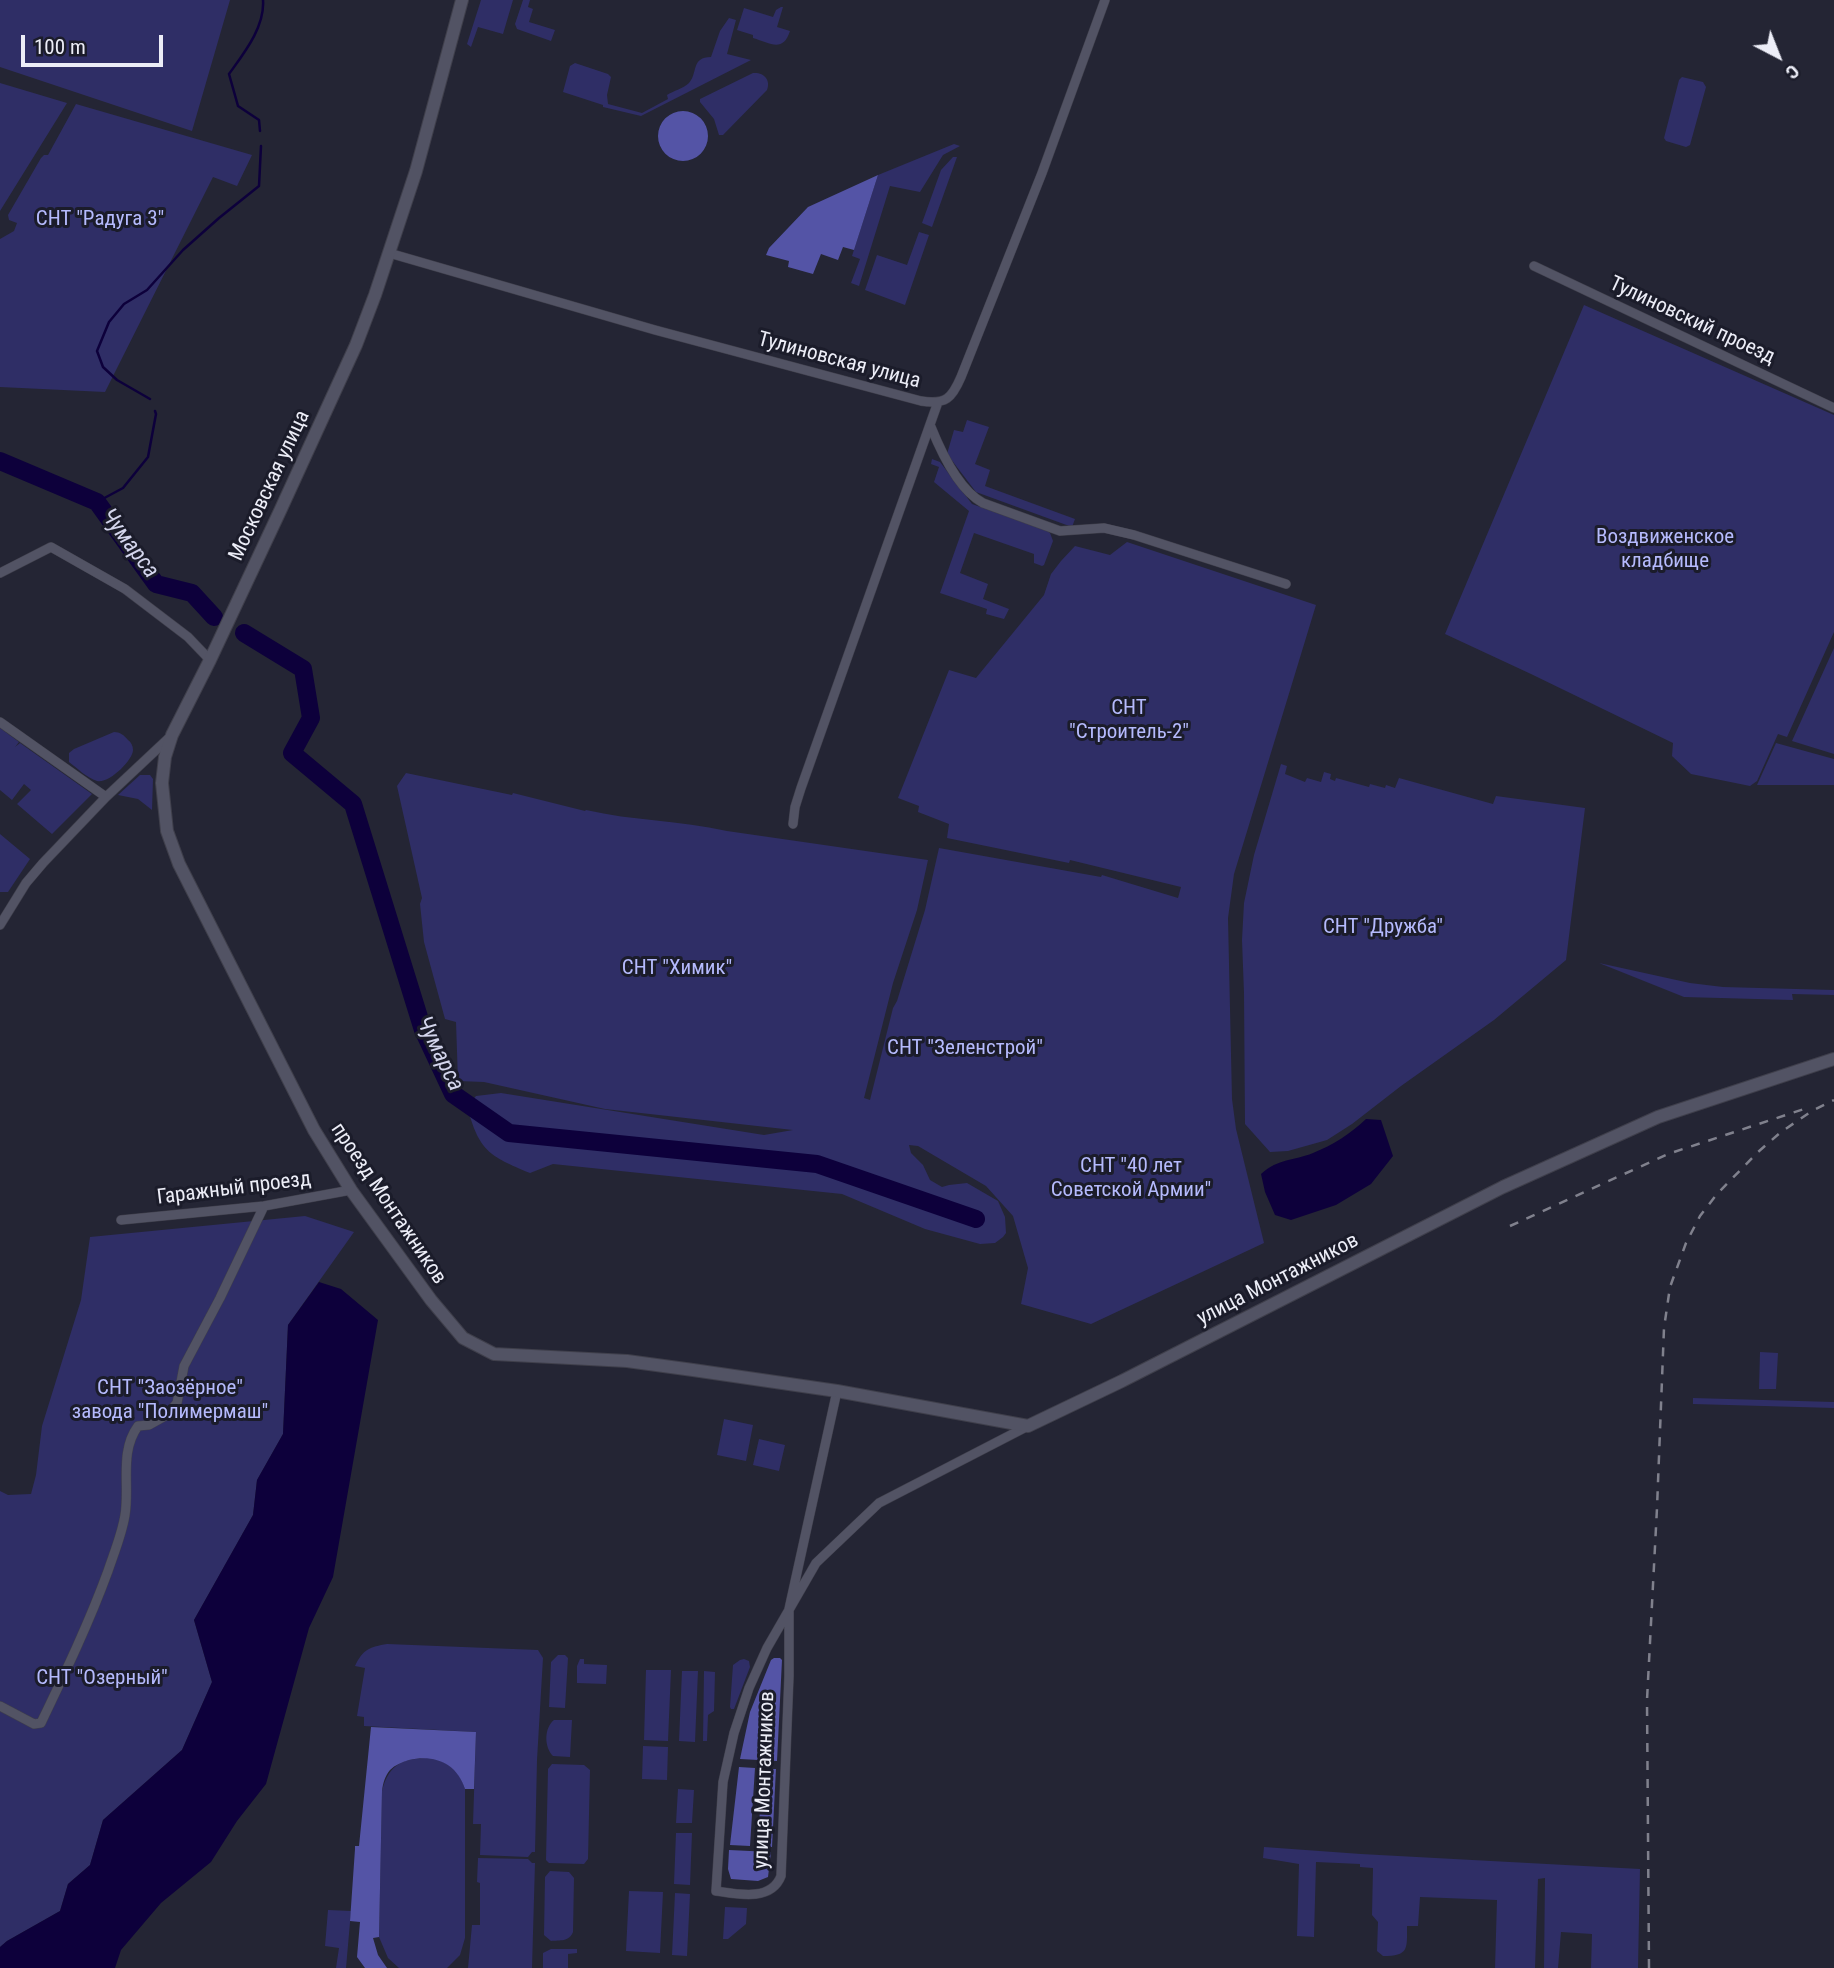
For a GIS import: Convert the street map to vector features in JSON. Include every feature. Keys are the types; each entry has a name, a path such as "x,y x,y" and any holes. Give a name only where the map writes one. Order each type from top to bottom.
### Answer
{"main road":[{"name":"Московская улица","path":"172,735 210,660 356,345 416,172 463,0"},
{"name":"проезд Монтажников","path":"172,735 165,757 162,783 167,831 179,864 314,1130 351,1190 431,1300 463,1338 494,1354 627,1362 837,1391 1028,1426"},
{"name":"улица Монтажников","path":"1028,1426 1128,1379 1503,1187 1658,1117 1834,1059"}],"street":[{"name":"Тулиновская улица","path":"389,253 794,368 921,401 945,401 951,396 961,377 1042,173 1105,0"},
{"name":"Тулиновский проезд","path":"1534,266 1834,408"},
{"path":"793,824 801,788 939,402"},
{"path":"931,427 946,460 972,496 983,503 1060,531 1104,528 1134,535 1286,584"},
{"path":"0,573 51,547 125,589 188,637 210,660"},
{"path":"0,722 106,797"},
{"name":"Московская улица","path":"0,925 26,883 106,797 172,735"},
{"name":"Гаражный проезд","path":"121,1220 264,1206 351,1190"},
{"path":"0,1706 34,1724 41,1723 93,1613 117,1545 125,1514 130,1437 138,1426 149,1425 167,1415 177,1403 184,1366 264,1206"},
{"path":"789,1609 837,1391"},
{"name":"улица Монтажников","path":"789,1609 781,1877 774,1888 759,1894 716,1891 723,1782 734,1733 749,1688 767,1648 789,1609 816,1563 878,1503 1028,1426"}],"green space":[{"path":"0,0 230,0 192,131 0,67"},
{"path":"481,0 513,0 503,34 478,27 471,47 467,44"},
{"path":"523,0 530,0 528,7 533,9 529,22 555,30 551,41 517,29 515,24"},
{"path":"781,7 777,27 790,31 784,42 775,45 737,30 744,8 773,17"},
{"path":"729,18 736,20 727,54 751,60 641,116 603,107 563,92 570,66 575,63 611,77 608,104 642,113 668,99 667,95 689,83 700,60 711,57 720,31"},
{"path":"753,73 766,77 767,90 723,135 719,135 714,119 700,99"},
{"path":"1682,77 1703,82 1706,87 1690,145 1686,147 1664,138"},
{"path":"0,83 67,103 0,211"},
{"name":"СНТ \"Радуга 3\"","path":"76,104 252,155 237,186 213,177 105,392 0,387 0,239 14,231 17,223 9,220 8,215 41,158 48,155"},
{"path":"954,144 960,146 943,155 920,192 890,186 859,286 851,283 860,259 852,256 878,175"},
{"path":"953,157 957,157 932,227 922,223 941,170"},
{"path":"919,232 929,235 905,305 865,290 877,255 907,265"},
{"name":"Воздвиженское кладбище","path":"1584,305 1834,415 1834,632 1787,737 1778,734 1757,781 1750,786 1691,774 1672,756 1673,743 1445,634"},
{"path":"967,420 989,427 975,464 990,470 985,486 1075,519 1072,527 976,492 947,454 954,430 963,432"},
{"path":"932,459 940,462 972,504 1050,533 1053,541 1042,566 1034,563 1034,554 974,533 960,573 988,584 983,599 1009,609 1004,619 986,614 987,609 940,593 969,511 934,482 939,467 931,464"},
{"path":"1127,542 1316,605 1234,874 1228,918 1232,1099 1236,1129 1264,1243 1091,1324 1021,1304 1028,1268 1013,1216 986,1186 918,1146 909,1145 911,1153 923,1165 930,1180 942,1187 967,1183 998,1201 1005,1217 1006,1233 1003,1237 995,1243 980,1244 925,1229 842,1194 553,1164 530,1173 505,1162 488,1150 476,1133 467,1106 476,1096 501,1093 764,1135 793,1130 605,1109 484,1082 458,1081 456,1022 445,1019 424,942 420,904 422,898 397,786 406,773 512,795 513,793 585,811 928,860 917,910 893,983 864,1098 870,1100 893,1008 925,910 939,848 1101,877 1102,875 1178,898 1181,887 1070,860 1069,863 947,838 949,824 918,812 919,806 898,798 949,670 976,678 1044,595 1051,574 1075,546 1110,555"},
{"path":"1834,648 1834,754 1792,741"},
{"path":"0,728 19,742 15,747 20,743 92,794 52,834 17,804 31,790 24,784 12,800 0,790"},
{"path":"114,732 125,737 133,750 120,770 108,779 97,781 69,762 69,753 74,749"},
{"path":"1776,743 1834,759 1834,785 1757,785"},
{"name":"СНТ \"Дружба\"","path":"1281,764 1287,766 1285,774 1305,782 1307,778 1321,782 1324,772 1331,774 1330,779 1335,781 1336,778 1369,787 1370,784 1395,788 1399,778 1493,804 1496,796 1585,808 1566,960 1494,1020 1352,1124 1327,1140 1288,1151 1270,1152 1245,1124 1242,940 1244,903 1254,855"},
{"path":"140,775 150,775 153,779 152,810 138,799 118,795"},
{"path":"0,834 30,859 8,892 0,892"},
{"path":"1599,963 1690,983 1723,987 1834,990 1834,995 1792,994 1793,1000 1684,997"},
{"path":"305,1216 354,1232 288,1325 283,1434 257,1480 253,1515 194,1620 212,1682 182,1750 103,1820 90,1865 68,1884 60,1911 0,1947 0,1491 8,1495 31,1494 42,1426 81,1300 90,1237"},
{"path":"1760,1352 1778,1353 1776,1389 1759,1389"},
{"path":"1693,1398 1834,1402 1834,1408 1693,1404"},
{"path":"724,1419 753,1425 746,1461 717,1455"},
{"path":"759,1439 785,1445 779,1471 753,1465"},
{"path":"387,1644 538,1650 543,1658 535,1852 528,1857 480,1855 481,1824 473,1824 476,1732 364,1726 364,1717 357,1716 365,1668 355,1666 368,1650"},
{"path":"558,1655 568,1658 565,1708 549,1707 551,1662"},
{"path":"580,1659 584,1659 584,1664 607,1665 606,1684 577,1683 577,1666"},
{"path":"744,1659 749,1661 750,1667 734,1709 731,1709 733,1665"},
{"path":"646,1670 671,1670 668,1741 644,1740"},
{"path":"682,1671 698,1671 695,1742 679,1741"},
{"path":"704,1671 715,1672 714,1711 708,1715 707,1741 703,1741"},
{"path":"554,1720 572,1720 570,1757 553,1756 548,1748 548,1728"},
{"path":"643,1746 668,1747 667,1780 642,1779"},
{"path":"431,1758 453,1768 465,1789 465,1938 460,1955 447,1968 399,1968 388,1958 379,1937 382,1791 393,1768 405,1761"},
{"path":"552,1764 584,1765 590,1770 588,1859 584,1864 549,1863 546,1860 548,1769"},
{"path":"678,1789 694,1790 692,1823 676,1823"},
{"path":"676,1833 692,1833 690,1885 674,1884"},
{"path":"1264,1847 1640,1869 1638,1968 1591,1968 1592,1934 1561,1932 1558,1968 1544,1968 1545,1878 1538,1879 1535,1968 1495,1968 1497,1900 1420,1897 1418,1926 1407,1926 1405,1950 1398,1955 1383,1956 1377,1951 1378,1922 1372,1915 1373,1868 1360,1867 1360,1864 1316,1862 1314,1937 1297,1936 1299,1864 1263,1858"},
{"path":"478,1858 528,1859 535,1863 532,1968 468,1968 472,1925 480,1925"},
{"path":"550,1871 569,1872 574,1878 573,1932 564,1940 551,1941 544,1935 545,1877"},
{"path":"629,1891 663,1892 660,1953 626,1951"},
{"path":"675,1893 690,1894 687,1956 672,1955"},
{"path":"725,1907 747,1908 746,1924 728,1939 723,1939"},
{"path":"328,1910 351,1911 346,1968 336,1968 339,1948 325,1946"},
{"path":"551,1949 577,1949 577,1953 568,1954 568,1968 543,1968 543,1953"}],"shaded area":[{"path":"683,111 701,118 708,136 701,154 683,161 665,154 658,136 665,118"},
{"path":"878,175 854,250 843,247 838,260 821,254 813,274 788,267 789,261 766,255 769,248 808,207"},
{"path":"1366,1119 1381,1120 1393,1156 1371,1184 1336,1205 1291,1220 1275,1215 1261,1174 1280,1162 1306,1156 1327,1146"},
{"path":"319,1282 341,1289 378,1320 333,1577 309,1628 266,1784 237,1821 211,1862 161,1903 121,1950 115,1968 0,1968 0,1947 60,1911 68,1884 90,1865 103,1820 182,1750 212,1682 194,1620 253,1515 257,1480 283,1434 288,1325"},
{"path":"774,1658 782,1660 777,1761 740,1759 750,1712"},
{"path":"371,1727 476,1732 474,1789 465,1789 456,1773 443,1762 427,1758 399,1764 390,1770 384,1780 379,1937 373,1938 378,1955 387,1968 365,1968 357,1957 360,1922 350,1921 355,1846 359,1846"},
{"path":"739,1767 755,1768 750,1846 730,1845"},
{"path":"762,1769 776,1769 772,1847 758,1846"},
{"path":"729,1850 771,1852 768,1877 758,1881 731,1879 728,1869"}],"waterway":[{"path":"260,131 259,120 238,106 229,74 257,30 263,0"},
{"path":"150,399 117,380 103,367 97,351 109,322 124,304 147,290 183,250 259,186 261,146"},
{"path":"97,502 123,488 148,457 155,411"},
{"name":"Чумарса","path":"0,461 97,502 156,584 192,593 214,617"},
{"name":"Чумарса","path":"244,633 303,669 311,718 292,753 353,804 423,1030 453,1094 509,1133 817,1164 976,1219"}],"railway":[{"path":"1649,1968 1647,1700 1664,1328 1670,1287 1686,1243 1700,1216 1717,1194 1781,1132 1834,1100"},
{"path":"1510,1226 1668,1154 1807,1108"}],"park label":[{"name":"СНТ \"Строитель-2\"","path":"1129,721"},
{"name":"СНТ \"Химик\"","path":"677,969"},
{"name":"СНТ \"Зеленстрой\"","path":"965,1049"},
{"name":"СНТ \"40 лет Советской Армии\"","path":"1131,1179"},
{"name":"СНТ \"Заозёрное\" завода \"Полимермаш\"","path":"170,1401"},
{"name":"СНТ \"Озерный\"","path":"102,1679"}]}
